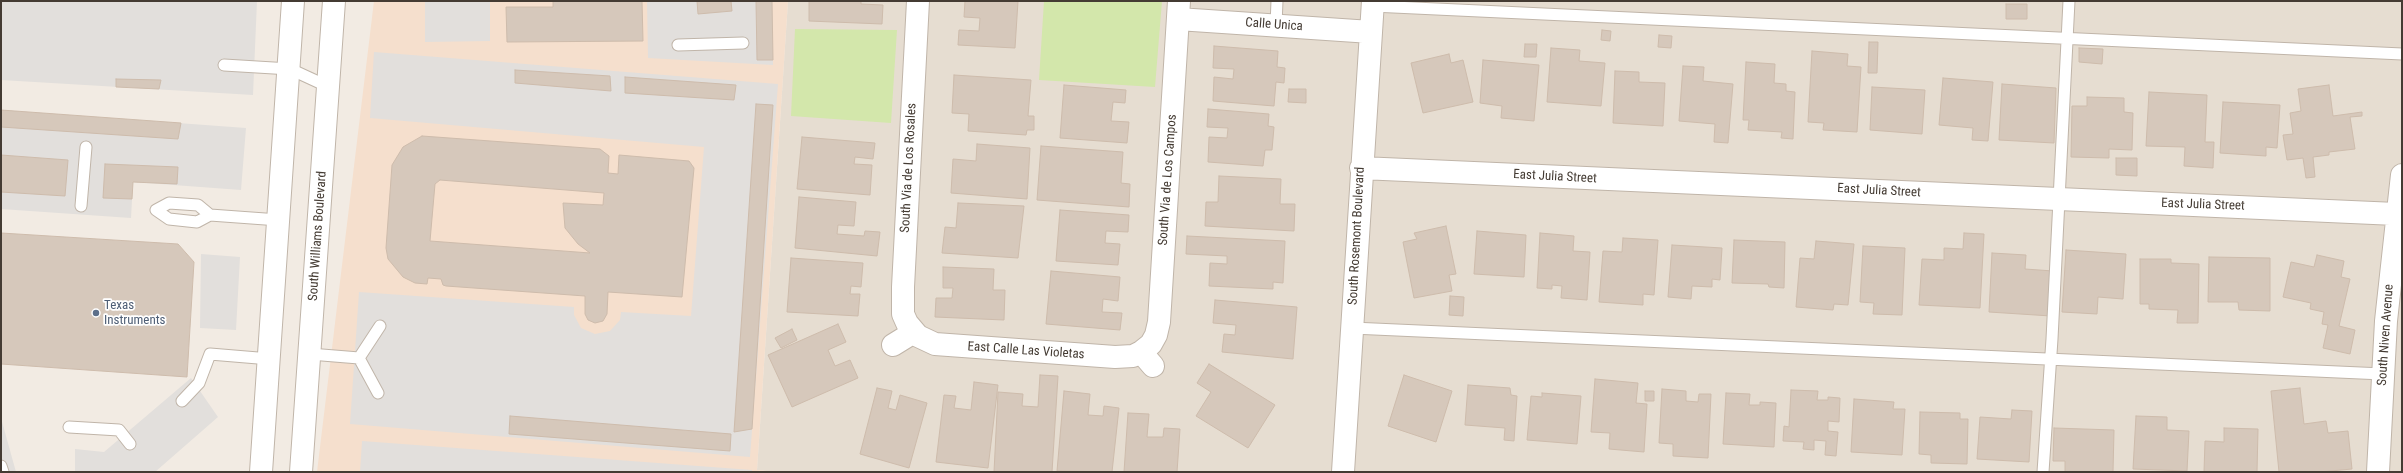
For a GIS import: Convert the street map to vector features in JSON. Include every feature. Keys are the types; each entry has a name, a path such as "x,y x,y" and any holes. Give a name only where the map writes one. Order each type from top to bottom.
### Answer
{"street":[{"path":"261,472 290,69 293,1"},
{"name":"South Williams Boulevard","path":"301,472 334,1"},
{"name":"South Via de Los Rosales","path":"914,332 903,314 902,300 918,1"},
{"name":"South Rosemont Boulevard","path":"1343,472 1361,168 1373,3"},
{"name":"Calle Unica","path":"1178,10 1276,25 1371,32"},
{"name":"South Via de Los Campos","path":"1147,359 1159,322 1178,10"},
{"name":"East Julia Street","path":"1361,168 2396,214"},
{"name":"South Niven Avenue","path":"2378,472 2383,374 2396,214 2402,175"},
{"path":"893,345 914,332"},
{"name":"East Calle Las Violetas","path":"914,332 924,340 944,345 1115,357 1133,356 1147,359"}],"lane":[{"path":"1276,25 1277,1"},
{"path":"2043,472 2051,360 2069,1"},
{"path":"1373,3 2402,54"},
{"path":"678,45 743,43"},
{"path":"224,65 290,69 329,87"},
{"path":"81,206 86,147"},
{"path":"210,215 279,220"},
{"path":"359,358 380,326"},
{"path":"1352,328 2383,374"},
{"path":"182,401 199,383 210,354 270,358"},
{"path":"310,354 359,358"},
{"path":"359,358 378,393"},
{"path":"69,427 119,430 130,444"},
{"path":"1,466 3,472"}],"shaded area":[{"path":"1,1 257,1 253,95 1,80"},
{"path":"374,1 788,1 757,470 775,472 317,472"},
{"path":"425,1 490,1 490,41 425,42"},
{"path":"647,1 772,1 773,65 648,58"},
{"path":"788,1 2402,1 2402,472 775,472 757,470"},
{"path":"374,52 778,84 750,457 350,424 359,292 574,307 574,315 581,328 595,334 610,331 620,320 621,312 691,316 704,147 370,118"},
{"path":"1,110 246,128 241,190 133,182 131,218 1,209"},
{"path":"201,254 240,257 236,330 200,328"},
{"path":"191,378 218,417 155,472 75,472 75,449 104,452"},
{"path":"1,418 16,472 1,472"},
{"path":"362,441 752,470 752,472 360,472"}],"green space":[{"path":"1044,1 1162,1 1155,87 1039,80"},
{"path":"795,29 897,30 891,123 791,116"}],"building":[{"path":"553,1 642,1 643,41 507,42 506,7 553,7"},
{"path":"697,1 731,1 732,11 698,14"},
{"path":"756,1 772,1 773,60 757,60"},
{"path":"809,1 861,1 861,4 883,5 882,24 809,21"},
{"path":"965,1 1018,1 1015,48 958,45 959,30 979,31 980,18 964,17"},
{"path":"2006,4 2027,4 2027,19 2006,19"},
{"path":"1602,30 1611,31 1610,41 1601,40"},
{"path":"1659,35 1672,36 1671,48 1658,47"},
{"path":"1869,42 1878,42 1877,73 1868,73"},
{"path":"1525,44 1537,44 1536,57 1524,57"},
{"path":"1214,46 1278,51 1277,67 1285,68 1284,83 1276,82 1274,106 1213,101 1214,77 1233,79 1234,69 1213,68"},
{"path":"1551,48 1580,50 1579,61 1605,63 1601,106 1547,102"},
{"path":"2079,48 2103,49 2102,64 2079,62"},
{"path":"1812,51 1848,54 1847,66 1861,67 1857,132 1823,130 1824,123 1808,122"},
{"path":"1449,54 1451,63 1463,60 1473,102 1423,113 1411,63"},
{"path":"1483,60 1539,65 1534,121 1501,118 1502,106 1480,103"},
{"path":"1746,62 1775,64 1774,83 1786,84 1786,91 1795,92 1793,139 1781,138 1782,132 1748,130 1749,120 1743,120"},
{"path":"1683,66 1704,67 1703,81 1733,84 1728,143 1714,142 1715,124 1679,121"},
{"path":"515,70 610,76 611,91 515,83"},
{"path":"1615,71 1639,72 1639,82 1665,83 1663,126 1613,123"},
{"path":"954,75 1031,80 1028,116 1034,116 1034,130 1027,130 1026,135 968,131 969,114 952,113"},
{"path":"625,77 736,85 734,100 625,93"},
{"path":"1943,78 1993,82 1988,141 1972,140 1973,128 1939,125"},
{"path":"116,79 161,80 159,89 116,87"},
{"path":"2002,84 2056,88 2054,143 1999,140"},
{"path":"1064,85 1126,90 1125,103 1113,102 1111,121 1129,122 1127,143 1060,138"},
{"path":"2329,85 2333,116 2362,112 2362,116 2350,117 2355,149 2329,152 2329,155 2313,157 2315,177 2306,178 2303,158 2287,160 2283,135 2293,134 2290,113 2301,111 2298,89"},
{"path":"1872,87 1925,90 1922,134 1870,130"},
{"path":"1289,89 1306,89 1306,103 1288,102"},
{"path":"2149,92 2207,95 2205,142 2214,142 2213,168 2184,166 2185,147 2146,146"},
{"path":"2087,97 2124,98 2124,112 2133,113 2132,150 2109,149 2109,158 2071,157 2072,106 2087,106"},
{"path":"2223,102 2280,105 2277,148 2266,147 2266,156 2220,153"},
{"path":"756,104 773,105 752,429 734,432"},
{"path":"1208,109 1269,114 1268,126 1274,127 1272,150 1265,150 1263,166 1208,162 1209,137 1227,138 1228,128 1207,127"},
{"path":"1,110 181,123 178,139 1,127"},
{"path":"422,136 600,149 609,156 608,173 618,174 619,155 689,161 694,168 682,297 608,292 607,314 603,321 595,323 588,320 585,314 585,296 446,286 443,285 441,279 428,278 427,284 415,283 403,277 388,259 386,248 392,165 403,147","holes":["440,180 604,193 603,205 563,203 565,228 578,244 590,253 430,241 435,184"]},
{"path":"802,137 875,143 873,159 855,157 854,164 872,165 870,195 797,189"},
{"path":"977,144 1030,148 1027,199 951,193 953,159 976,161"},
{"path":"1041,146 1123,152 1121,183 1130,184 1129,207 1037,200"},
{"path":"1,155 68,160 65,196 1,192"},
{"path":"2116,158 2137,158 2137,176 2116,175"},
{"path":"105,164 178,167 177,184 133,182 132,199 103,198"},
{"path":"1219,176 1281,179 1280,204 1295,204 1294,231 1205,226 1206,202 1218,202"},
{"path":"799,197 856,202 854,226 838,225 837,234 864,236 865,231 880,232 877,256 795,248"},
{"path":"958,203 1024,206 1018,258 942,253 945,227 956,228"},
{"path":"1060,210 1129,215 1128,232 1106,231 1105,243 1120,244 1118,265 1056,261"},
{"path":"1446,226 1456,274 1449,275 1452,291 1414,298 1403,242 1417,239 1414,233"},
{"path":"1477,231 1526,235 1524,277 1474,274"},
{"name":"Texas Instruments","path":"1,233 178,244 194,262 187,377 1,364"},
{"path":"1540,233 1574,236 1573,251 1590,252 1587,300 1561,298 1562,286 1552,285 1552,289 1537,288"},
{"path":"1964,233 1984,234 1980,308 1919,305 1922,259 1944,260 1944,248 1963,249"},
{"path":"1187,236 1285,241 1283,283 1273,282 1273,289 1209,286 1210,263 1227,264 1227,256 1186,254"},
{"path":"1623,238 1658,240 1654,295 1643,294 1643,305 1599,302 1603,251 1622,252"},
{"path":"1734,240 1785,242 1784,288 1769,287 1768,284 1732,283"},
{"path":"1816,241 1854,244 1848,305 1834,304 1833,310 1796,307 1800,258 1814,259"},
{"path":"1672,245 1722,248 1720,280 1712,279 1712,287 1692,286 1691,299 1668,297"},
{"path":"1863,246 1905,248 1902,315 1873,314 1874,303 1860,302"},
{"path":"2066,250 2126,254 2123,299 2098,297 2097,314 2062,312"},
{"path":"1992,253 2026,255 2025,269 2053,271 2051,316 1989,312"},
{"path":"2317,255 2344,261 2341,277 2350,279 2339,326 2355,330 2350,354 2323,348 2328,325 2322,324 2324,312 2310,309 2311,303 2283,297 2291,262 2314,267"},
{"path":"2209,257 2270,258 2270,311 2239,310 2238,302 2208,302"},
{"path":"791,258 863,263 861,287 851,286 850,294 860,294 858,316 787,312"},
{"path":"2140,259 2171,259 2171,263 2199,264 2198,323 2177,323 2178,310 2149,309 2149,304 2140,304"},
{"path":"943,267 994,269 993,290 1005,290 1004,320 935,317 936,298 952,298 953,288 943,288"},
{"path":"1051,271 1120,277 1118,301 1103,299 1102,312 1122,313 1120,330 1046,324"},
{"path":"1450,296 1464,297 1463,316 1449,315"},
{"path":"1215,300 1297,307 1293,359 1222,352 1224,334 1235,335 1236,325 1213,323"},
{"path":"838,324 846,342 828,350 835,366 850,360 858,378 792,407 768,355"},
{"path":"792,329 797,340 781,348 775,338"},
{"path":"1209,364 1275,405 1248,448 1196,416 1211,392 1197,383"},
{"path":"1040,375 1058,376 1052,472 994,472 998,392 1023,394 1022,406 1038,407"},
{"path":"1404,375 1452,391 1436,442 1388,426"},
{"path":"1595,379 1638,383 1636,403 1647,404 1644,452 1609,449 1610,433 1591,432"},
{"path":"974,382 998,385 988,468 936,462 944,395 956,396 954,408 971,410"},
{"path":"1468,385 1510,388 1511,395 1517,396 1514,441 1504,440 1505,428 1465,425"},
{"path":"877,388 892,391 888,408 896,410 900,395 927,403 909,468 860,454"},
{"path":"2300,388 2304,424 2326,421 2328,433 2348,431 2352,469 2320,472 2279,472 2271,391"},
{"path":"1662,389 1686,391 1686,401 1698,402 1699,394 1711,394 1708,458 1673,456 1673,444 1659,443"},
{"path":"1791,390 1818,391 1817,400 1828,400 1828,397 1840,398 1839,422 1828,421 1828,431 1838,432 1836,456 1825,455 1826,441 1814,440 1814,450 1803,449 1804,442 1783,441 1784,426 1789,427"},
{"path":"1064,391 1090,394 1088,415 1103,416 1104,406 1119,408 1112,472 1057,471"},
{"path":"1645,391 1654,391 1654,401 1645,401"},
{"path":"1542,393 1581,396 1577,444 1527,440 1531,396 1542,397"},
{"path":"1726,393 1750,394 1749,405 1760,405 1760,402 1776,403 1774,447 1723,444"},
{"path":"1854,399 1894,402 1893,409 1905,409 1902,455 1851,452"},
{"path":"2012,410 2032,411 2029,462 1977,459 1980,417 2011,419"},
{"path":"1920,412 1960,413 1960,419 1968,419 1967,464 1931,463 1931,455 1919,454"},
{"path":"1128,413 1149,414 1147,437 1163,437 1164,428 1180,429 1177,472 1124,472"},
{"path":"510,416 731,434 730,451 509,434"},
{"path":"2136,416 2167,417 2167,430 2189,431 2187,471 2133,469"},
{"path":"2054,428 2114,430 2113,472 2065,472 2065,461 2053,461"},
{"path":"2224,428 2258,429 2257,472 2204,472 2205,441 2224,442"}],"place":[{"name":"Texas Instruments","path":"96,313"}]}
